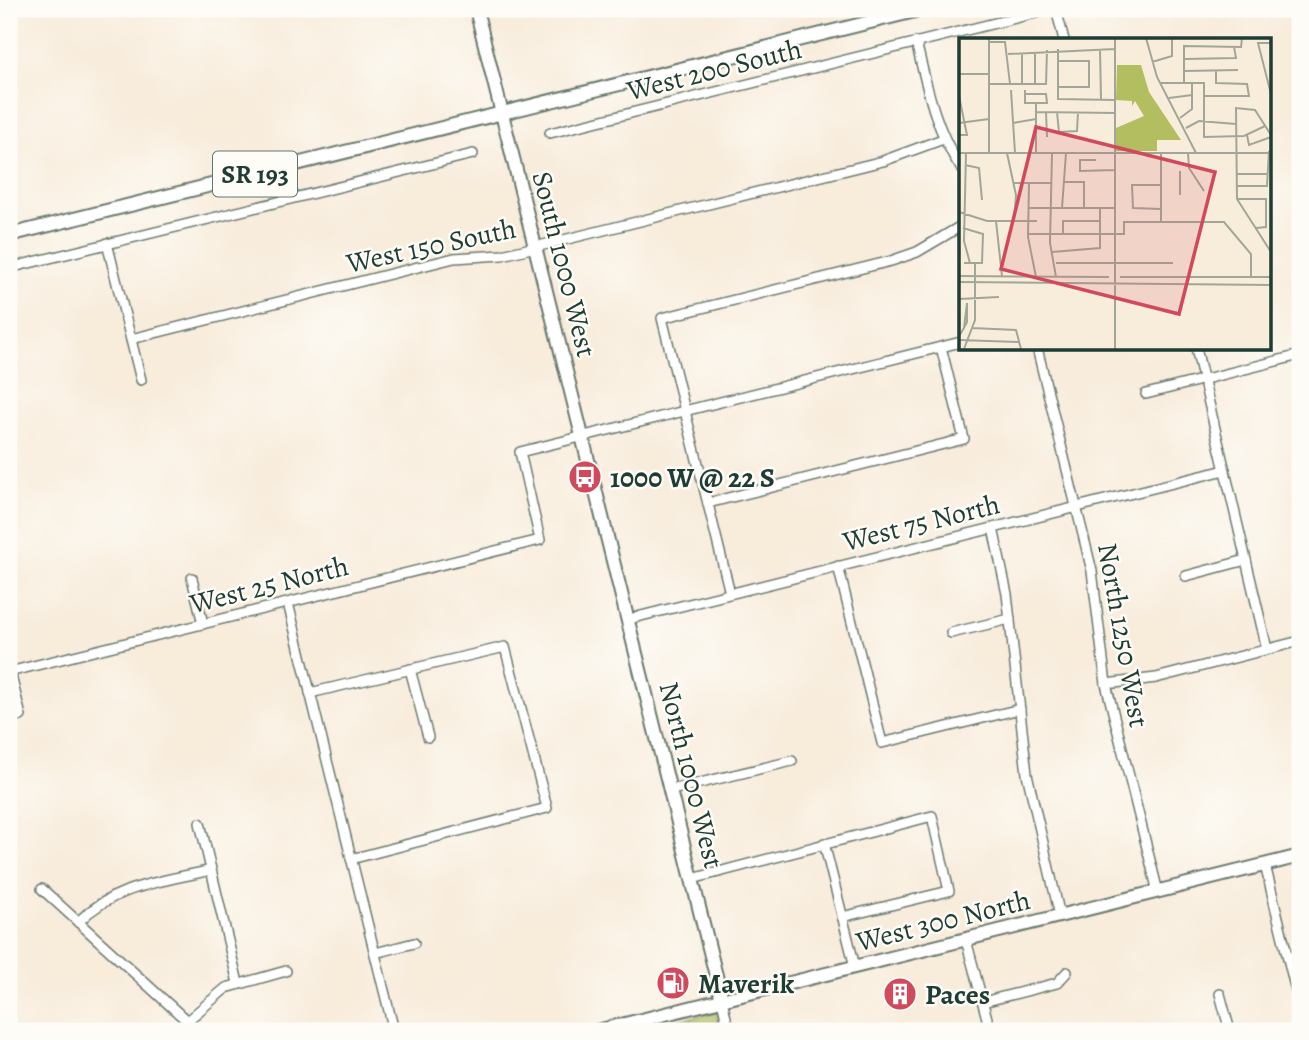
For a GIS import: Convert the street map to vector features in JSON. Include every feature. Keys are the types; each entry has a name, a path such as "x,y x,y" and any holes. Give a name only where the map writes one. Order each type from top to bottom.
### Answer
{"main road":[{"name":"South 1000 West","path":"476,9 606,531"},
{"name":"SR 193","path":"9,235 923,9"},
{"name":"North 1000 West","path":"606,531 722,1000"},
{"name":"West 300 North","path":"597,1031 1300,856"}],"street":[{"path":"1054,9 1063,38"},
{"name":"West 200 South","path":"550,133 1054,9"},
{"path":"916,42 933,112 943,139 959,165"},
{"name":"West 150 South","path":"131,339 454,258 502,255 535,247 883,161 943,139"},
{"path":"9,268 473,154"},
{"path":"730,593 662,318 891,261 917,252 959,227"},
{"path":"107,243 141,380"},
{"path":"582,437 959,342"},
{"path":"708,503 964,439 941,347"},
{"name":"North 1250 West","path":"1037,350 1092,571 1106,684 1158,892"},
{"path":"1196,350 1267,649"},
{"path":"1146,394 1300,356"},
{"name":"West 25 North","path":"9,672 540,540 520,452 582,437"},
{"name":"West 75 North","path":"629,619 1225,470"},
{"path":"993,528 1010,619 1032,802 1060,916"},
{"path":"1186,576 1246,560"},
{"path":"838,566 882,743 1020,709"},
{"path":"192,578 203,624"},
{"path":"288,603 394,1031"},
{"path":"951,634 1010,619"},
{"path":"1106,684 1156,678 1300,641"},
{"path":"310,693 505,647 547,808 351,859"},
{"path":"410,668 428,737"},
{"path":"9,672 21,716"},
{"path":"671,790 792,761"},
{"path":"692,879 932,816 949,891 842,917"},
{"path":"200,823 238,983"},
{"path":"824,843 855,967"},
{"path":"1265,865 1300,1007"},
{"path":"78,922 95,905 118,893 211,870"},
{"path":"42,889 187,1021 193,1031"},
{"path":"966,940 989,1026"},
{"path":"374,953 414,943"},
{"path":"187,1021 211,997 238,983 286,971"},
{"path":"982,1002 1057,983 1067,972"},
{"path":"1220,994 1230,1031"},
{"name":"North 1000 West","path":"722,1000 729,1031"}],"green space":[{"path":"717,1011 721,1031 637,1031"}],"place":[{"name":"1000 W @ 22 S","path":"585,477"},
{"name":"Maverik","path":"673,983"},
{"name":"Paces","path":"900,994"}]}
